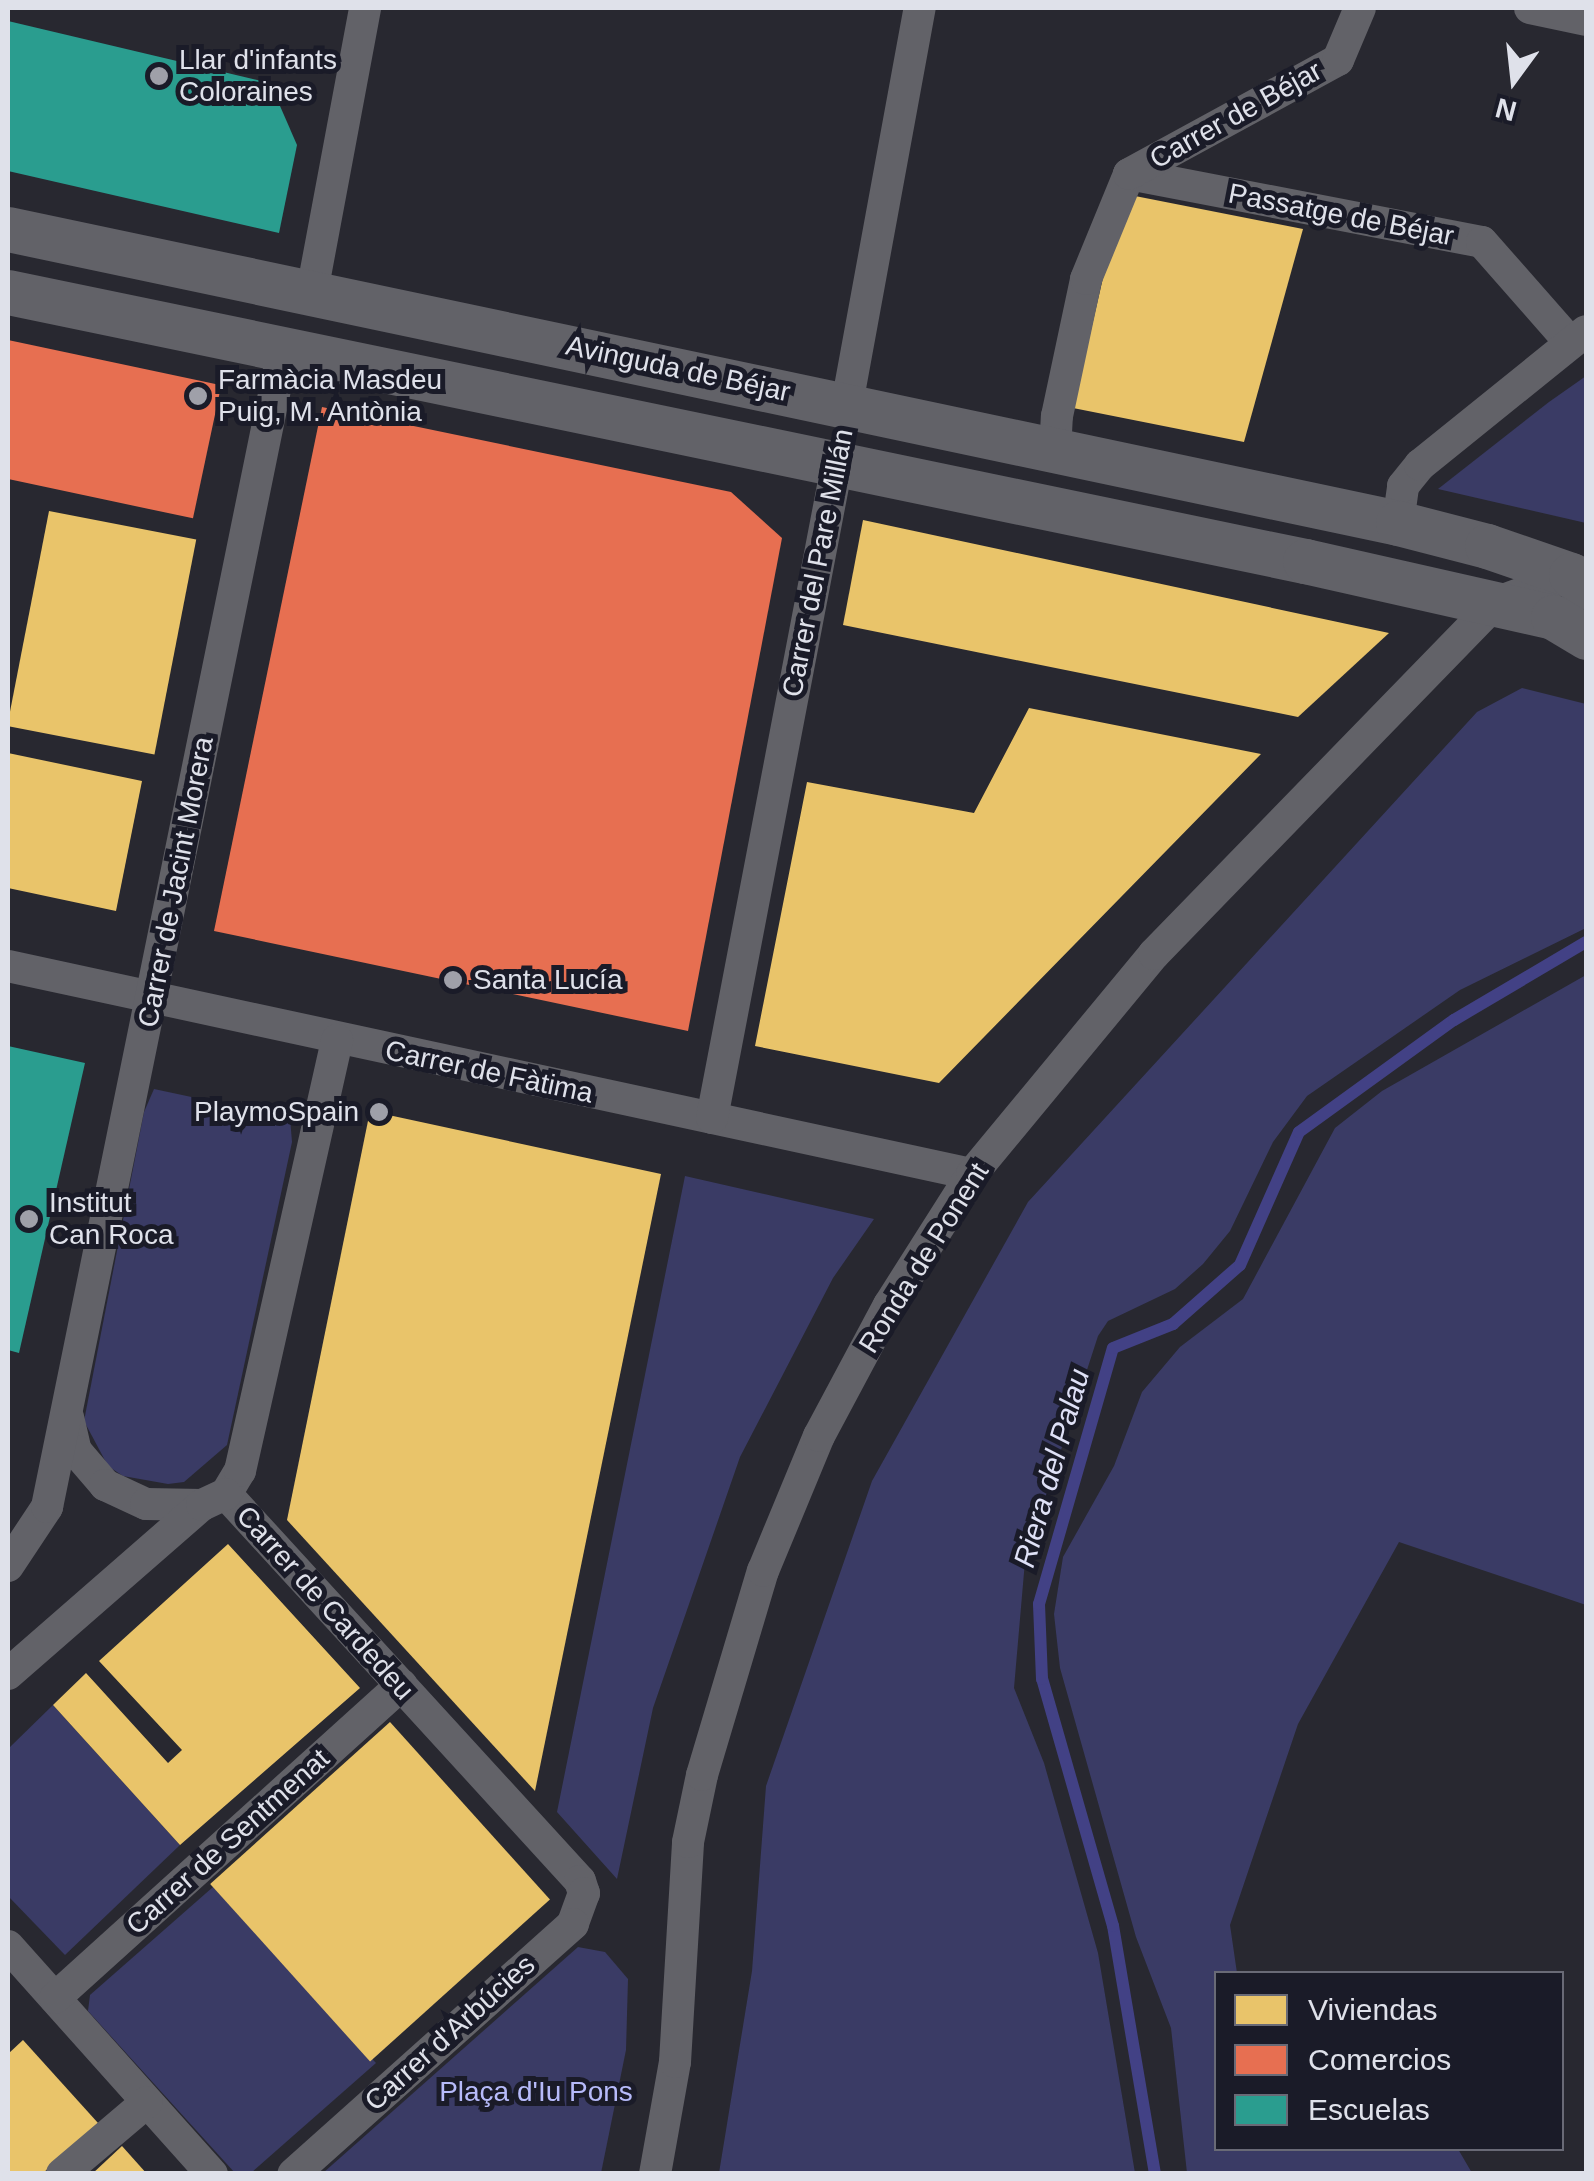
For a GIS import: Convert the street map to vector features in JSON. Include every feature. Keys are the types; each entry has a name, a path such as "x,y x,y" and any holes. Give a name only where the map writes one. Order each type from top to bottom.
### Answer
{"main road":[{"name":"Avinguda de Béjar","path":"8,230 847,404 1348,513 1400,505 1581,579"},
{"path":"8,292 1494,603 1552,617 1586,637"},
{"name":"Carrer del Pare Millán","path":"838,465 847,404"},
{"path":"1114,524 1212,518 1308,538 1348,513"}],"street":[{"path":"312,292 365,8"},
{"name":"Carrer del Pare Millán","path":"847,404 920,8"},
{"name":"Carrer de Béjar","path":"1056,452 1056,416 1086,279 1129,174 1338,60 1360,8"},
{"path":"1530,8 1586,20"},
{"name":"Passatge de Béjar","path":"1129,174 1482,242 1578,336"},
{"path":"1400,505 1420,465 1578,336"},
{"name":"Carrer de Jacint Morera","path":"8,1566 47,1507 283,350"},
{"name":"Carrer del Pare Millán","path":"712,1118 838,465"},
{"name":"Ronda de Ponent","path":"655,2174 675,2062 688,1842 702,1775 763,1571 819,1436 889,1305 972,1174 1154,954 1494,603 1581,579"},
{"name":"Carrer de Fàtima","path":"8,966 972,1174"},
{"name":"Carrer de Cardedeu","path":"337,1040 240,1471 214,1499 401,1685 580,1881"},
{"path":"67,1412 76,1451 104,1485 146,1504 214,1499"},
{"path":"8,1674 214,1499"},
{"name":"Carrer de Sentmenat","path":"55,1998 401,1685"},
{"name":"Carrer d'Arbúcies","path":"293,2174 573,1924 583,1904 580,1881"},
{"path":"8,1946 212,2174"},
{"path":"62,2174 147,2102"}],"green space":[{"path":"1586,376 1586,523 1438,489 1549,402"},
{"path":"1522,688 1586,704 1586,928 1460,990 1307,1096 1273,1142 1230,1231 1203,1264 1175,1289 1108,1321 1098,1336 1025,1561 1014,1688 1044,1763 1098,1953 1135,2173 719,2173 752,1971 766,1786 872,1481 1028,1202 1477,712"},
{"path":"1586,975 1586,1605 1399,1542 1298,1724 1230,1925 1237,1971 1214,1971 1214,2151 1459,2151 1472,2173 1187,2173 1171,2028 1136,1937 1060,1668 1054,1614 1063,1557 1114,1466 1142,1392 1180,1347 1243,1299 1335,1128 1382,1091"},
{"path":"154,1089 290,1118 292,1142 227,1445 184,1482 168,1484 123,1476 108,1466 84,1421 144,1112"},
{"path":"685,1176 874,1219 833,1278 740,1457 653,1708 617,1879 557,1812"},
{"path":"53,1705 180,1845 65,1955 8,1896 8,1749"},
{"path":"213,1887 376,2063 251,2173 235,2173 88,2011 90,1995"},
{"name":"Plaça d'Iu Pons","path":"578,1947 605,1952 628,1979 626,2050 601,2173 323,2173"}],"building: Viviendas":[{"path":"1135,196 1303,229 1244,442 1073,408 1103,278"},
{"path":"49,511 196,540 154,755 8,726"},
{"path":"863,520 1389,633 1298,717 843,625"},
{"path":"1029,708 1261,754 939,1083 755,1046 807,782 974,813"},
{"path":"8,753 142,781 116,911 8,888"},
{"path":"370,1111 661,1174 535,1791 287,1520"},
{"path":"228,1544 360,1688 180,1845 53,1705 86,1673 168,1763 182,1750 99,1661"},
{"path":"390,1722 550,1900 370,2062 210,1884"},
{"path":"23,2040 98,2123 42,2174 8,2174 8,2054"},
{"path":"122,2146 147,2174 92,2174"}],"building: Comercios":[{"path":"8,340 221,385 193,518 8,479"},
{"path":"322,407 731,492 782,538 688,1031 214,931"}],"building: Escuelas":[{"name":"Llar d'infants Coloraines","path":"8,21 270,83 297,145 279,233 8,171"},
{"name":"Institut Can Roca","path":"8,1046 85,1063 19,1353 8,1350"}],"waterway":[{"name":"Riera del Palau","path":"1155,2174 1113,1926 1042,1679 1039,1604 1113,1348 1173,1324 1240,1265 1299,1132 1454,1020 1586,942"}],"place":[{"name":"Llar d'infants Coloraines","path":"159,76"},
{"name":"Farmàcia Masdeu Puig, M. Antònia","path":"198,396"},
{"name":"Santa Lucía","path":"453,980"},
{"name":"PlaymoSpain","path":"379,1112"},
{"name":"Institut Can Roca","path":"29,1219"}]}
